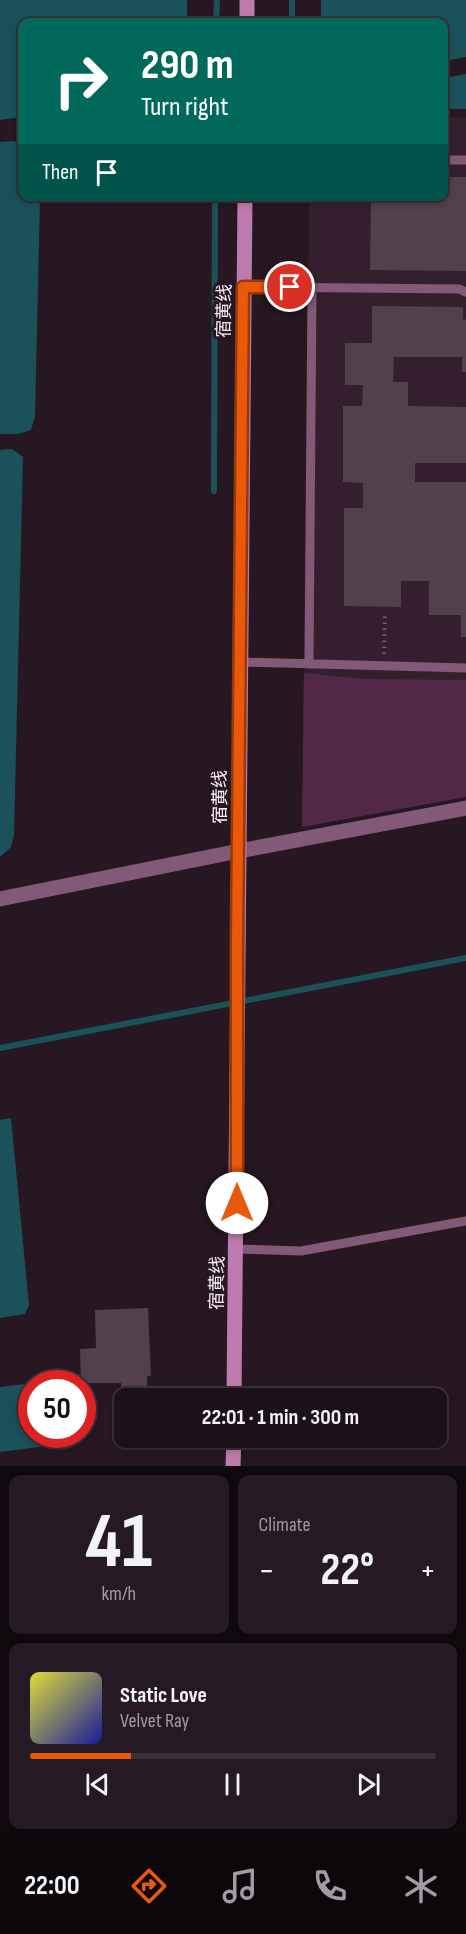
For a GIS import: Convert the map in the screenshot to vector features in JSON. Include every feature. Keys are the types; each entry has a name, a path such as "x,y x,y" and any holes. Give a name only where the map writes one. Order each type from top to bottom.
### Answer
{"main road":[{"path":"247,0 247,18"},
{"name":"宿黄线","path":"234,1388 245,201"},
{"path":"233,1466 234,1448"}],"street":[{"path":"0,899 466,808"}],"lane":[{"path":"448,160 466,160"},
{"path":"243,287 459,289 466,292"},
{"path":"309,664 312,288"},
{"path":"240,662 466,668"},
{"path":"237,1250 301,1251 466,1221"}],"path":[{"path":"383,666 384,612"}],"shaded area":[{"path":"448,117 466,117 466,797 302,827 309,201 448,201"},
{"path":"304,673 363,679 466,680 466,797 302,827"}],"water":[{"path":"0,0 187,0 187,18 18,18 18,118 0,120"},
{"path":"321,0 466,0 466,57 448,60 448,18 321,18"},
{"path":"466,74 466,109 448,109 448,77"},
{"path":"0,142 18,142 18,201 40,201 35,416 31,430 18,434 0,434"},
{"path":"12,449 23,457 14,835 11,847 0,857 0,450"},
{"path":"11,1118 29,1305 25,1314 0,1318 0,1120"},
{"path":"18,1385 18,1448 31,1448 0,1452 0,1387"}],"building":[{"path":"448,177 466,177 466,271 370,270 371,201 448,201"},
{"path":"372,306 463,307 463,319 466,320 466,372 462,372 462,357 394,357 393,382 408,382 408,406 466,407 466,463 415,463 415,482 466,482 466,637 461,637 461,615 429,615 429,581 401,581 401,607 344,606 344,508 363,508 363,483 343,482 343,406 362,406 363,385 345,385 345,343 372,343"},
{"path":"148,1308 151,1376 147,1376 148,1388 121,1388 121,1383 96,1383 96,1370 81,1370 80,1349 96,1348 95,1310"}],"waterway":[{"path":"216,18 217,0"},
{"path":"292,0 292,18"},
{"path":"214,491 215,201"},
{"path":"0,1048 466,958"}],"route":[{"path":"237,1203 243,287 290,287"}]}
